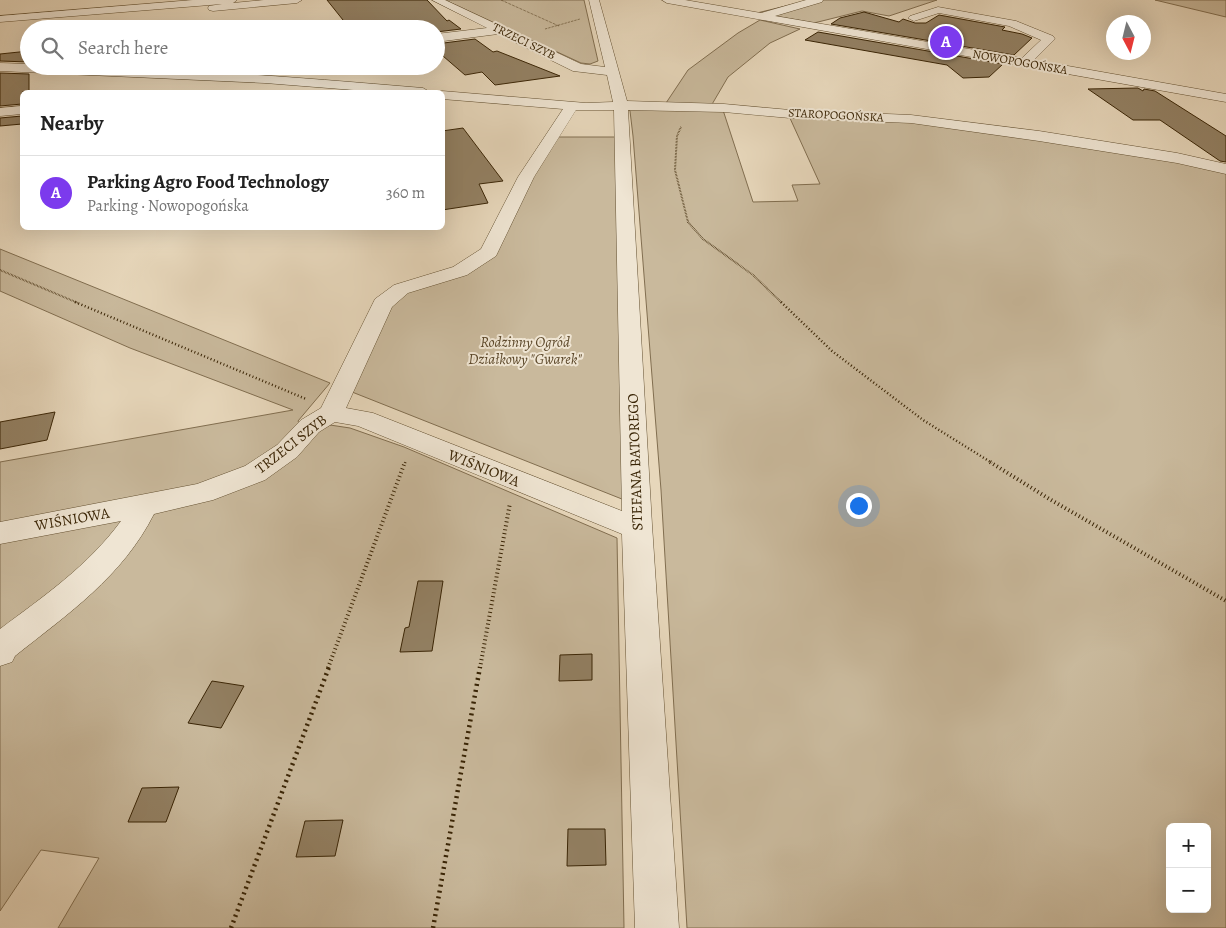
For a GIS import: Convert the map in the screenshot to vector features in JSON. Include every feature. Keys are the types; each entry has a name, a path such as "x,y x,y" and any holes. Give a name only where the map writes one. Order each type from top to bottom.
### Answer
{"street":[{"path":"0,19 232,0"},
{"path":"162,12 296,0"},
{"name":"TRZECI SZYB","path":"438,0 578,68 613,72"},
{"name":"STEFANA BATOREGO","path":"594,0 621,106 637,525 657,928"},
{"name":"NOWOPOGOŃSKA","path":"667,0 714,4 762,17 866,35 1029,58 1226,98"},
{"path":"762,17 818,0"},
{"path":"914,18 938,10 1012,23 1049,39 1029,58"},
{"path":"0,23 28,16"},
{"path":"445,37 501,30"},
{"path":"550,54 568,50"},
{"path":"0,67 20,67"},
{"path":"0,78 21,75"},
{"path":"181,75 265,79 399,90"},
{"path":"212,90 248,86 265,79"},
{"name":"STAROPOGOŃSKA","path":"445,95 572,106 754,110 790,114 911,119 1039,136 1177,158 1226,168"},
{"name":"TRZECI SZYB","path":"144,506 202,493 255,474 286,451 310,426 331,413 383,304 401,289 460,271 488,252 520,189 572,106"},
{"path":"0,112 20,110"},
{"name":"WIŚNIOWA","path":"331,413 364,419 623,523 637,525"},
{"path":"1,649 105,564 137,522 144,506"},
{"name":"WIŚNIOWA","path":"0,533 144,506"}],"path":[{"path":"501,0 559,26"},
{"path":"543,29 584,19"},
{"path":"689,108 677,136 675,170 688,222 703,239 753,275 832,351 922,420 1051,500 1226,601"},
{"path":"0,270 296,394 331,413"},
{"path":"231,928 408,455"},
{"path":"433,928 509,505 512,499"}],"green space":[{"path":"445,0 584,0 598,61 590,64 581,63"},
{"path":"805,0 937,0 889,16 862,11 814,23 757,13"},
{"path":"1155,0 1226,0 1226,17"},
{"path":"760,20 800,29 770,43 728,77 711,106 722,107 753,202 798,201 792,185 820,184 789,116 905,120 1039,138 1226,170 1226,928 687,928 661,490 633,136 630,111 625,104 664,106 688,70 738,33"},
{"name":"Rodzinny Ogród Działkowy \"Gwarek\"","path":"550,137 615,137 637,505 347,390 392,294 488,252"},
{"path":"0,249 330,383 298,421 305,437 330,425 350,428 404,447 617,538 624,928 58,928 99,858 41,850 0,911 0,462 293,410 130,348 0,291"}],"building":[{"path":"327,0 427,0 447,21 449,20 461,29 445,31 445,20 343,20"},
{"path":"864,12 899,22 903,19 915,23 926,23 939,15 1005,27 1002,30 1032,38 1014,55 831,24 840,18"},
{"path":"818,32 1003,64 989,77 963,78 947,65 805,40"},
{"path":"475,39 493,52 497,51 560,76 495,85 482,72 465,75 445,58 445,43"},
{"path":"20,52 20,62 0,61 0,54"},
{"path":"0,73 29,75 29,90 20,90 20,104 0,106"},
{"path":"1138,88 1143,91 1144,89 1155,91 1226,136 1226,162 1220,161 1160,120 1133,120 1088,89"},
{"path":"20,116 20,124 0,126 0,118"},
{"path":"463,128 503,181 479,184 488,203 445,210 445,131"},
{"path":"55,412 47,440 0,449 0,422"},
{"path":"418,581 443,581 432,651 400,652 405,628 409,627"},
{"path":"592,654 592,680 559,681 560,655"},
{"path":"212,681 244,686 221,728 188,723"},
{"path":"179,787 166,822 128,822 142,788"},
{"path":"343,820 335,856 296,857 305,821"},
{"path":"568,829 605,829 606,865 567,866"}],"place":[{"name":"Parking Agro Food Technology","path":"946,42"}]}
